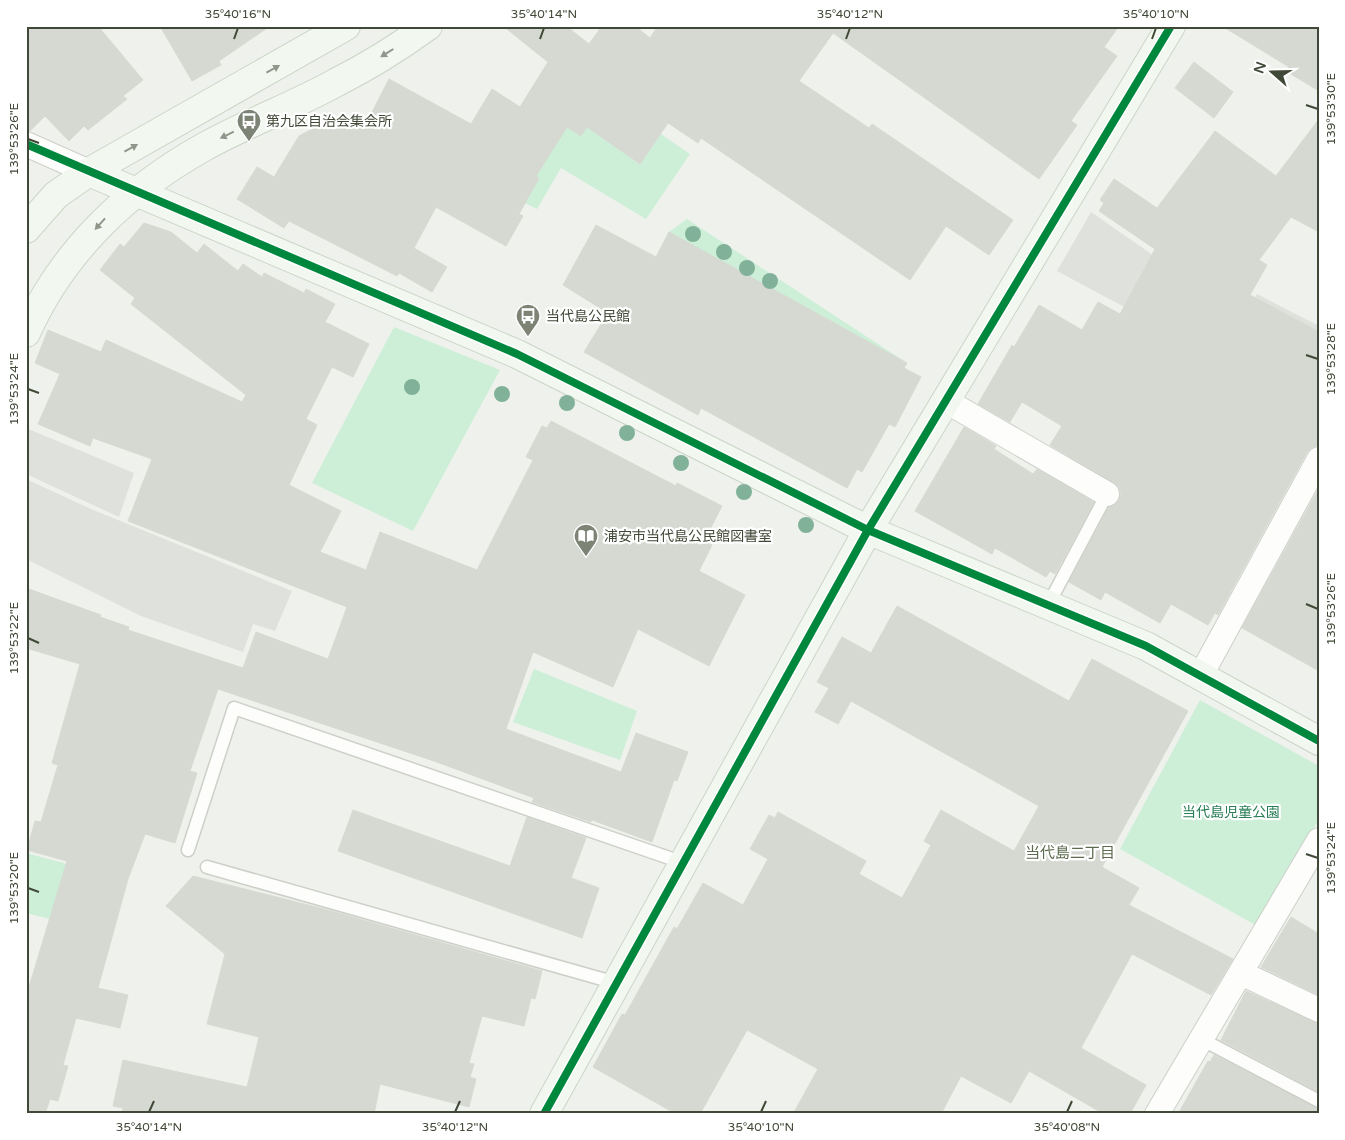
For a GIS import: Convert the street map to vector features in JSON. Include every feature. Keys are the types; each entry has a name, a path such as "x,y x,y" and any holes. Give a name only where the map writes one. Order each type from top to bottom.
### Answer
{"street":[{"path":"26,333 38,306 66,262 107,217 136,192 203,147 337,83 428,26"},
{"path":"544,1114 868,530 1171,26"},
{"path":"26,230 56,195 89,172 335,29"},
{"path":"26,144 517,354 868,530 1146,646 1319,741"},
{"path":"946,401 1107,494"},
{"path":"1200,675 1319,458"},
{"path":"1157,1114 1319,840"},
{"path":"1240,973 1319,1010"}],"lane":[{"path":"1048,605 1107,494"},
{"path":"188,850 234,708 684,862"},
{"path":"207,867 616,983"},
{"path":"1201,1039 1319,1101"}],"green space":[{"path":"596,113 638,119 617,148 639,164 661,134 690,154 646,219 561,168 537,209 525,203 539,178 530,173 567,127 581,136"},
{"path":"687,219 907,363 669,232"},
{"path":"394,327 500,370 413,531 312,483"},
{"path":"534,669 637,711 620,760 513,722"},
{"name":"当代島児童公園","path":"1200,700 1319,766 1319,819 1257,926 1120,849"},
{"path":"26,853 82,868 73,898 57,894 50,919 26,913"}],"shaded area":[{"path":"1091,212 1183,276 1245,313 1257,294 1319,326 1319,345 1292,397 1057,271"},
{"path":"26,428 134,473 119,517 26,474"},
{"path":"26,479 91,509 292,591 275,631 253,624 243,652 141,616 26,559"}],"building":[{"path":"26,26 98,26 143,80 123,96 127,99 88,130 84,126 69,141 45,116 30,131 26,131"},
{"path":"160,26 270,26 219,61 221,65 192,81"},
{"path":"503,26 566,26 589,44 602,26 635,26 650,38 658,26 1119,26 1104,47 1117,56 1071,121 1077,125 1039,179 833,33 799,81 869,128 872,124 1013,220 989,255 946,226 910,280 701,138 698,143 668,123 640,164 587,127 581,136 567,127 536,176 539,178 519,214 523,216 506,246 436,207 414,248 447,267 432,292 399,273 397,276 289,221 284,228 237,199 257,167 274,177 299,136 333,118 366,124 389,79 471,124 492,89 520,107 548,62"},
{"path":"1222,26 1319,26 1319,91 1286,71 1289,67"},
{"path":"1194,62 1233,92 1214,118 1175,88"},
{"path":"1319,119 1319,232 1291,217 1259,260 1267,265 1250,295 1319,332 1319,445 1312,447 1307,452 1218,615 1215,613 1208,625 1171,604 1160,623 1105,592 1101,600 1069,582 1109,507 1119,500 1121,494 1119,487 1050,445 1062,426 1022,402 1010,422 978,404 1012,345 1014,347 1039,305 1082,330 1098,302 1120,314 1155,249 1099,211 1104,203 1100,200 1114,179 1157,208 1215,131 1276,176"},
{"path":"144,223 171,232 197,253 204,244 238,271 243,264 262,277 264,273 304,293 306,289 335,304 325,322 369,344 353,377 332,367 306,419 317,425 289,485 341,511 320,552 366,570 380,532 477,570 533,460 526,457 542,426 547,428 551,421 676,486 677,483 722,506 704,541 712,545 699,571 745,595 709,666 638,629 613,687 533,652 506,729 621,772 636,733 688,752 677,781 674,780 652,842 592,820 591,822 532,802 534,798 434,761 218,689 190,771 197,773 175,843 145,834 128,879 98,988 128,995 120,1028 76,1018 63,1065 68,1066 58,1101 50,1099 45,1114 26,1114 26,997 67,861 27,850 35,821 41,822 58,765 52,763 80,664 26,648 26,588 101,615 100,617 129,627 128,630 243,668 256,632 328,659 347,607 128,521 152,459 93,438 90,446 38,424 60,374 35,363 48,330 101,352 106,340 242,402 246,395 131,304 135,298 100,270 120,244 124,247"},
{"path":"596,225 656,257 669,232 907,363 904,368 921,377 895,427 889,424 862,472 857,469 847,488 701,408 698,415 584,352 608,313 563,285"},
{"path":"964,427 996,446 994,449 1033,474 1037,469 1094,502 1055,574 1050,571 1046,577 995,548 992,554 915,511"},
{"path":"1319,488 1319,671 1242,628"},
{"path":"897,606 1069,701 1092,659 1188,711 1102,867 1139,888 1129,905 1233,959 1211,995 1132,954 1081,1048 1146,1085 1130,1114 1104,1114 1029,1071 1011,1103 961,1076 941,1114 793,1114 818,1069 747,1030 700,1114 676,1114 593,1067 622,1014 625,1015 674,927 677,929 703,883 743,905 768,859 750,849 769,815 775,818 778,812 866,861 859,874 902,898 931,845 924,841 941,810 1014,851 1039,806 851,701 838,724 815,712 829,688 817,682 842,637 871,653"},
{"path":"353,810 510,866 527,817 586,838 571,878 599,888 582,938 338,851"},
{"path":"193,876 328,910 542,971 535,999 531,998 524,1026 482,1016 469,1063 474,1064 470,1077 476,1079 469,1107 380,1084 374,1114 122,1114 123,1108 113,1106 123,1060 247,1087 259,1037 207,1024 225,954 166,906"},
{"path":"1291,917 1319,934 1319,995 1261,967"},
{"path":"1246,991 1319,1024 1319,1092 1221,1040"},
{"path":"1214,1055 1319,1109 1319,1114 1178,1114 1208,1061 1210,1062"}],"cycle path":[{"path":"544,1114 868,530 1171,26"},
{"path":"26,144 517,354 868,530 1146,646 1319,741"}],"place":[{"name":"第九区自治会集会所","path":"249,142"},
{"name":"当代島公民館","path":"528,337"},
{"name":"浦安市当代島公民館図書室","path":"586,557"}],"district":[{"name":"当代島二丁目","path":"1070,853"}]}
